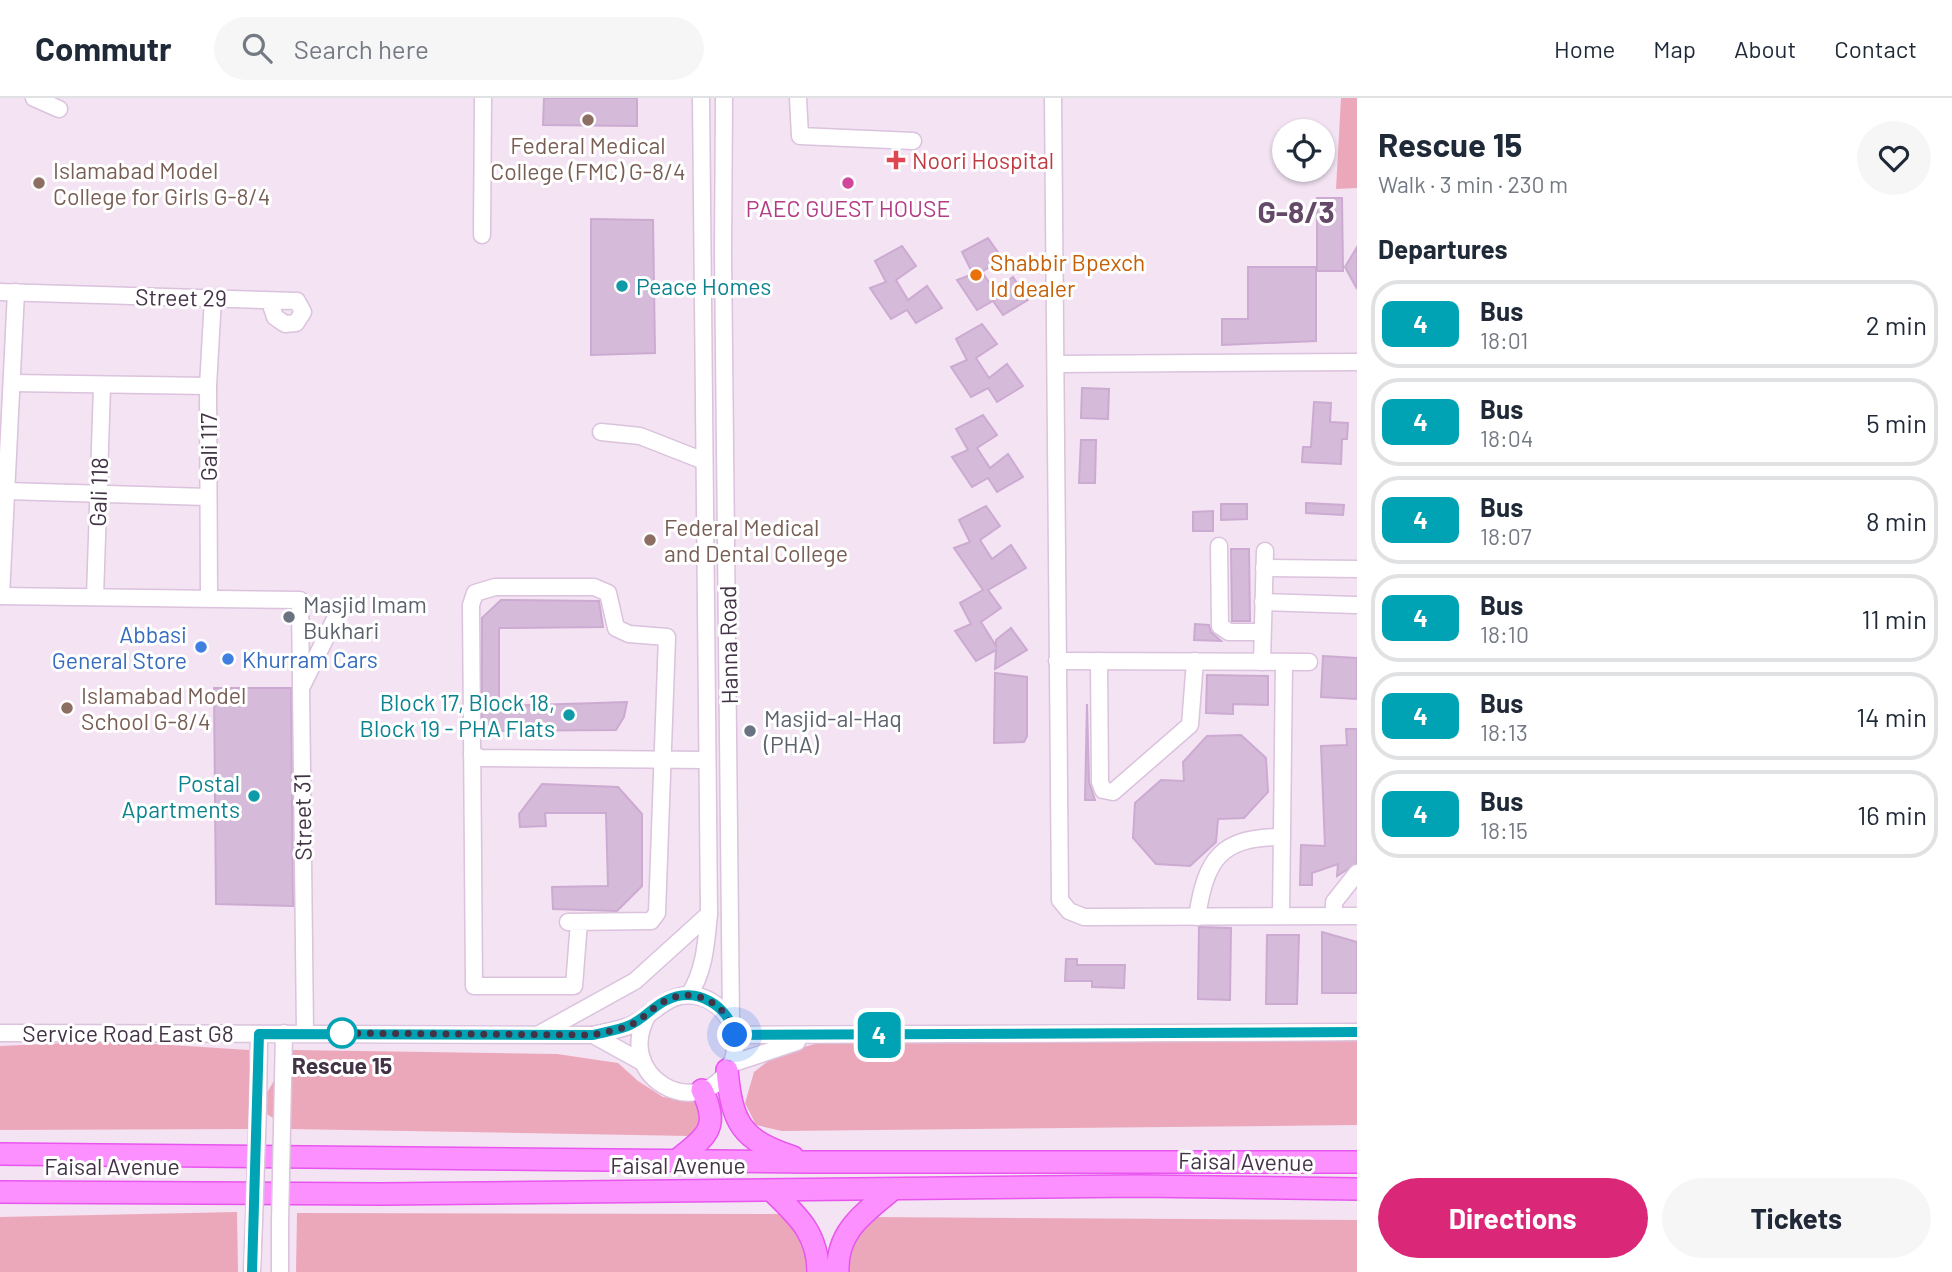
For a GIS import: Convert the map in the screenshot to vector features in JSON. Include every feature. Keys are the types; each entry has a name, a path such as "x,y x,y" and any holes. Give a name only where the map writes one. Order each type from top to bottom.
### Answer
{"main road":[{"path":"729,1067 733,1114 741,1125 768,1147 806,1161"},
{"path":"677,1161 702,1140 712,1121 711,1109 702,1090"},
{"name":"Faisal Avenue","path":"0,1154 677,1161 1357,1162"},
{"name":"Faisal Avenue","path":"0,1192 772,1191 1126,1186 1357,1189"},
{"path":"838,1272 838,1261 846,1232 854,1221 892,1190"},
{"path":"772,1191 812,1234 818,1252 818,1272"}],"street":[{"path":"34,98 59,110"},
{"path":"482,235 483,98"},
{"name":"Hanna Road","path":"689,995 698,981 704,961 709,914 701,98"},
{"name":"Hanna Road","path":"724,98 733,1029"},
{"path":"798,98 800,136 913,141"},
{"path":"1053,98 1060,900 1069,911 1084,917 1357,916"},
{"path":"8,292 13,383 0,596 209,597"},
{"name":"Street 29","path":"8,292 298,301 303,312 296,323 285,324 275,317 270,302"},
{"name":"Gali 117","path":"209,597 208,386 213,298"},
{"path":"1056,364 1357,362"},
{"path":"13,383 102,387 208,386"},
{"name":"Gali 118","path":"95,597 102,387"},
{"path":"601,432 640,436 704,461"},
{"path":"6,491 208,497"},
{"path":"705,497 726,498"},
{"path":"1219,546 1220,625 1229,632 1262,632"},
{"path":"1262,662 1265,551"},
{"path":"1264,568 1357,569"},
{"path":"495,587 593,587 608,593 616,628 629,634 667,637 657,913 651,921 574,922 574,986 474,986 472,754 471,605 475,593 495,587"},
{"name":"Street 31","path":"209,597 300,600 305,1033"},
{"path":"1263,602 1355,605"},
{"path":"299,691 335,619"},
{"path":"1057,660 1309,662"},
{"path":"1099,661 1100,782 1103,790 1113,792 1190,725 1195,661"},
{"path":"1282,916 1284,662"},
{"path":"472,754 481,758 707,760"},
{"path":"1197,916 1202,886 1211,867 1225,850 1239,840 1282,837"},
{"path":"1334,916 1334,902 1357,873"},
{"path":"539,1035 635,981 709,914"},
{"path":"593,1035 630,1025 667,1000 689,995 714,1003 733,1029 729,1067"},
{"path":"642,1062 640,1033 649,1013"},
{"path":"733,1029 834,1035 1357,1032"},
{"name":"Service Road East G8","path":"0,1033 593,1035"},
{"path":"280,1272 284,1033"},
{"path":"252,1272 259,1034"},
{"path":"593,1035 642,1062 652,1077 667,1088 684,1092 702,1090 716,1082 729,1067 780,1045 834,1035"}],"shaded area":[{"path":"1341,98 1357,98 1357,188 1336,189"},
{"path":"836,1038 1357,1039 1357,1125 782,1131 756,1125 745,1103 754,1072 776,1055"},
{"path":"108,1041 249,1050 249,1129 0,1130 0,1046"},
{"path":"292,1050 557,1054 618,1063 638,1081 663,1097 693,1100 704,1115 690,1136 289,1129 258,1108"},
{"path":"237,1212 238,1272 0,1272 0,1217"},
{"path":"297,1213 789,1214 809,1239 812,1272 296,1272"},
{"path":"868,1217 1357,1220 1357,1272 850,1272 851,1249"}],"building":[{"name":"Federal Medical College (FMC) G-8/4","path":"544,98 637,98 637,126 543,125"},
{"path":"1317,198 1342,198 1343,271 1317,271"},
{"name":"Peace Homes","path":"591,219 653,220 655,353 591,355"},
{"name":"Shabbir Bpexch Id dealer","path":"988,238 1002,258 982,272 995,291 1013,277 1028,300 1003,315 993,301 977,310 957,280 973,274 962,252"},
{"path":"902,246 916,266 896,280 908,300 927,286 942,308 916,323 907,310 891,319 870,288 886,282 875,261"},
{"path":"1357,247 1357,289 1345,267"},
{"path":"1248,267 1316,267 1316,341 1222,345 1222,319 1248,319"},
{"path":"982,324 997,344 976,358 989,378 1007,364 1023,386 997,402 988,388 971,397 951,367 967,360 956,339"},
{"path":"1082,388 1109,389 1108,419 1081,418"},
{"path":"1314,402 1331,403 1330,422 1348,423 1347,439 1342,439 1341,464 1302,462 1303,447 1311,447"},
{"path":"983,415 997,435 977,448 990,468 1008,454 1023,477 997,492 988,478 972,487 952,457 968,450 956,429"},
{"path":"1081,440 1096,440 1095,483 1079,483"},
{"path":"1306,503 1344,505 1343,515 1306,513"},
{"path":"1221,504 1247,504 1247,519 1221,520"},
{"path":"986,506 1000,526 980,540 992,559 1011,545 1026,568 988,590 1001,608 981,622 996,646 996,640 1011,628 1027,650 995,669 996,650 976,661 955,631 971,624 960,603 983,590 954,548 970,542 959,520"},
{"path":"1213,511 1213,531 1193,531 1193,512"},
{"path":"1231,549 1249,549 1250,621 1232,621"},
{"path":"501,600 599,601 603,627 499,628 499,706 627,702 624,717 616,730 482,731 482,618"},
{"path":"1195,624 1209,625 1211,632 1221,641 1194,640"},
{"path":"1323,656 1357,658 1357,699 1321,697"},
{"path":"995,673 1027,677 1027,736 1024,742 994,743"},
{"path":"1207,675 1268,676 1268,705 1233,704 1233,714 1206,713"},
{"name":"Postal Apartments","path":"214,688 291,688 293,906 216,904"},
{"path":"1087,704 1089,782 1095,800 1085,800"},
{"path":"1346,729 1357,729 1357,863 1337,876 1338,864 1312,873 1312,885 1300,885 1301,845 1325,846 1321,746 1347,745"},
{"path":"1241,735 1266,758 1268,792 1244,818 1218,819 1216,842 1190,866 1156,864 1133,838 1135,803 1161,780 1184,781 1183,762 1207,736"},
{"path":"542,784 618,787 642,814 642,886 617,911 553,909 552,887 608,886 606,813 545,813 546,826 520,827 519,814"},
{"path":"1199,927 1231,928 1230,1000 1198,999"},
{"path":"1322,932 1357,942 1357,993 1322,993"},
{"path":"1267,935 1299,935 1297,1004 1266,1004"},
{"path":"1066,959 1077,959 1077,965 1125,965 1124,988 1092,987 1092,981 1065,981"}],"bus line":[{"name":"4","path":"252,1272 259,1034 593,1035 630,1025 657,1005 677,996 689,995 706,999 721,1009 731,1023 735,1035 1357,1032"}],"place":[{"name":"Federal Medical College (FMC) G-8/4","path":"588,120"},
{"name":"Noori Hospital","path":"896,160"},
{"name":"Islamabad Model College for Girls G-8/4","path":"39,183"},
{"name":"PAEC GUEST HOUSE","path":"848,183"},
{"name":"Shabbir Bpexch Id dealer","path":"976,275"},
{"name":"Peace Homes","path":"622,286"},
{"name":"Federal Medical and Dental College","path":"650,540"},
{"name":"Masjid Imam Bukhari","path":"289,617"},
{"name":"Abbasi General Store","path":"201,647"},
{"name":"Khurram Cars","path":"228,659"},
{"name":"Islamabad Model School G-8/4","path":"67,708"},
{"name":"Block 17, Block 18, Block 19 - PHA Flats","path":"569,715"},
{"name":"Masjid-al-Haq (PHA)","path":"750,731"},
{"name":"Postal Apartments","path":"254,796"},
{"name":"Rescue 15","path":"342,1033"}],"district":[{"name":"G-8/3","path":"1296,211"}],"route":[{"path":"342,1033 331,1033 593,1035 630,1025 657,1005 677,996 689,995 706,999 721,1009 731,1023 735,1035"}]}
